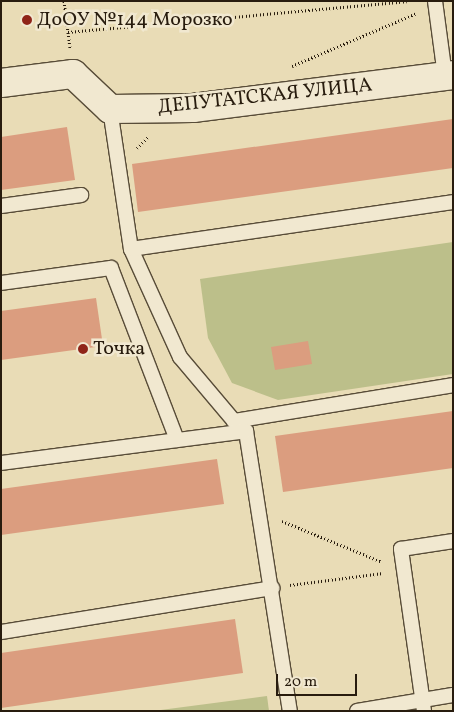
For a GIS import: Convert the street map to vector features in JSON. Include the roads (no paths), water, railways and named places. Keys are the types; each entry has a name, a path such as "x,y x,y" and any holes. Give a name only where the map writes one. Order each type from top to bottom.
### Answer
{"street":[{"path":"1,83 73,74 110,109"},
{"name":"ДЕПУТАТСКАЯ УЛИЦА","path":"110,109 193,108 449,76"}],"lane":[{"path":"436,3 449,76"},
{"path":"110,109 130,249 180,357 234,421 246,431 261,512 290,711"},
{"path":"1,206 81,195"},
{"path":"130,249 453,202"},
{"path":"1,283 111,268 177,440"},
{"path":"234,421 453,385"},
{"path":"1,463 246,431"},
{"path":"423,706 401,549 453,541"},
{"path":"1,632 272,588"},
{"path":"357,711 423,706 453,695"}],"place":[{"name":"ДоОУ №144 Морозко","path":"27,20"},
{"name":"Точка","path":"83,349"}]}
